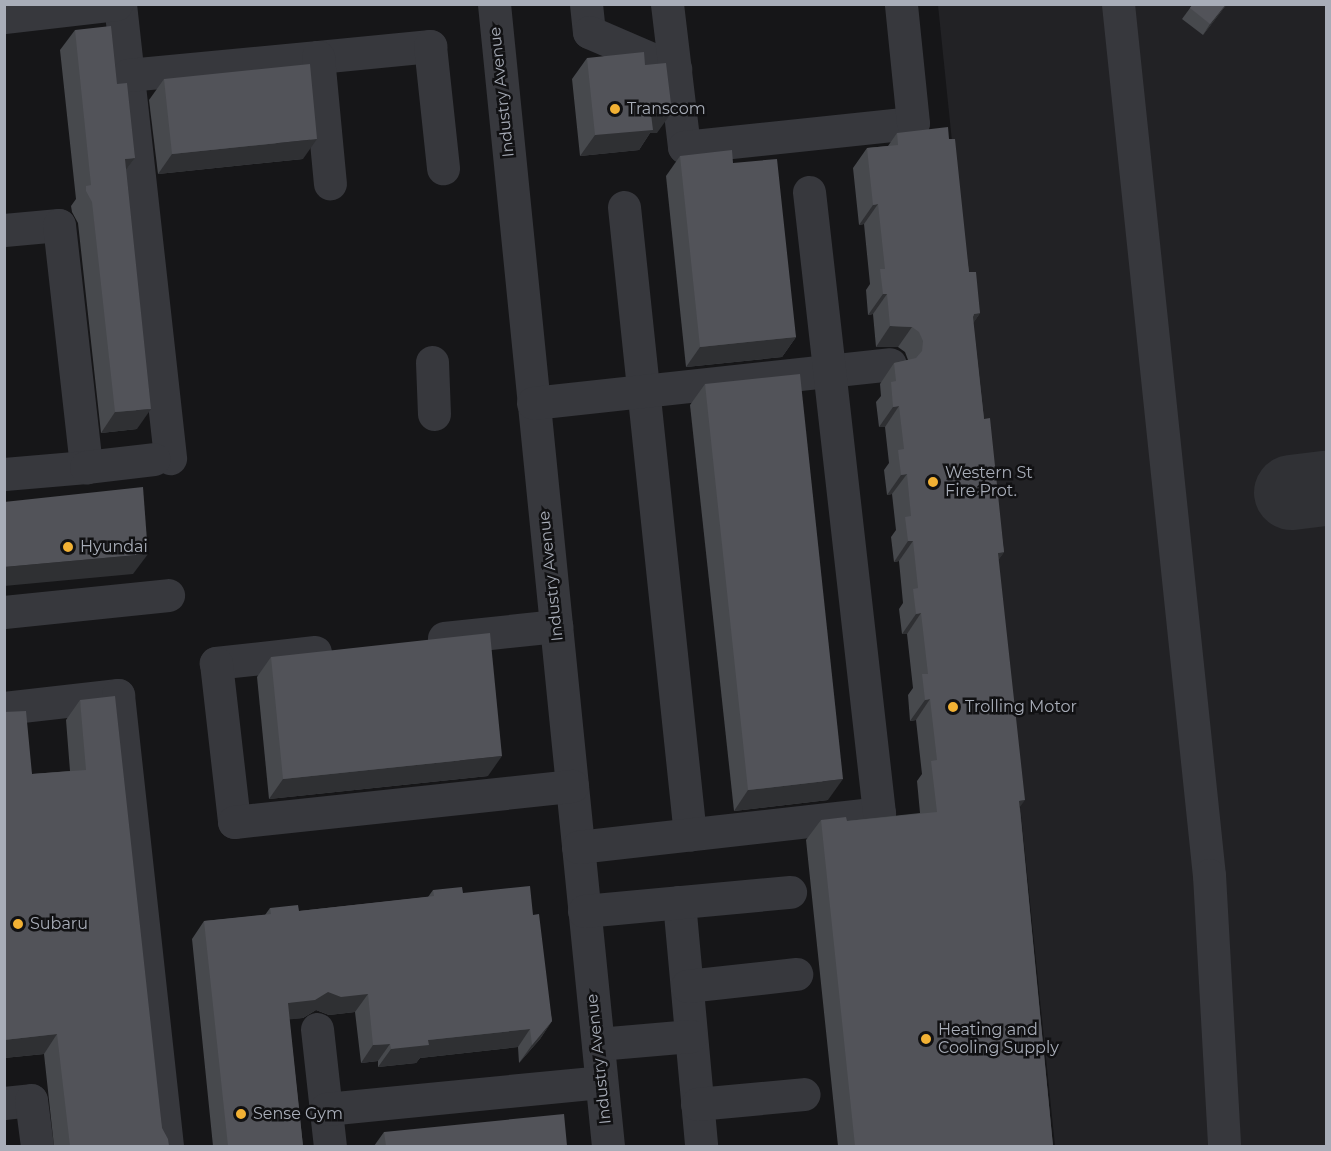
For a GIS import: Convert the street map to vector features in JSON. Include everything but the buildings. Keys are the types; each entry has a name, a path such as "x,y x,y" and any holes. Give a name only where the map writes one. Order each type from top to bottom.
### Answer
{"street":[{"path":"4,17 116,4"},
{"path":"4,474 162,459 120,4"},
{"name":"Industry Avenue","path":"494,4 608,1146"},
{"path":"586,4 589,32 675,69"},
{"path":"667,4 684,147 913,123 902,4"},
{"path":"1118,4 1209,875 1224,1146"},
{"path":"128,75 430,46 443,168"},
{"path":"318,57 330,183"},
{"path":"578,847 879,813 809,192"},
{"path":"624,207 690,835"},
{"path":"4,230 59,225 86,467"},
{"path":"432,362 434,414"},
{"path":"533,403 890,364"},
{"path":"4,612 168,595"},
{"path":"415,642 556,626"},
{"path":"345,649 216,663 234,822 572,786"},
{"path":"4,708 118,695 167,1146"},
{"path":"584,911 790,891"},
{"path":"679,902 701,1146"},
{"path":"687,986 796,974"},
{"path":"317,1029 330,1146"},
{"path":"598,1044 691,1036"},
{"path":"326,1109 601,1082"},
{"path":"697,1104 804,1094"},
{"path":"4,1103 31,1100 37,1146"}],"shaded area":[{"path":"938,5 1326,5 1326,1146 1055,1146"}],"taxiway":[{"path":"1291,492 1326,488"}],"place":[{"name":"Transcom","path":"615,109"},
{"name":"Western St Fire Prot.","path":"933,482"},
{"name":"Hyundai","path":"68,547"},
{"name":"Trolling Motor","path":"953,707"},
{"name":"Subaru","path":"18,924"},
{"name":"Heating and Cooling Supply","path":"926,1039"},
{"name":"Sense Gym","path":"241,1114"}]}
